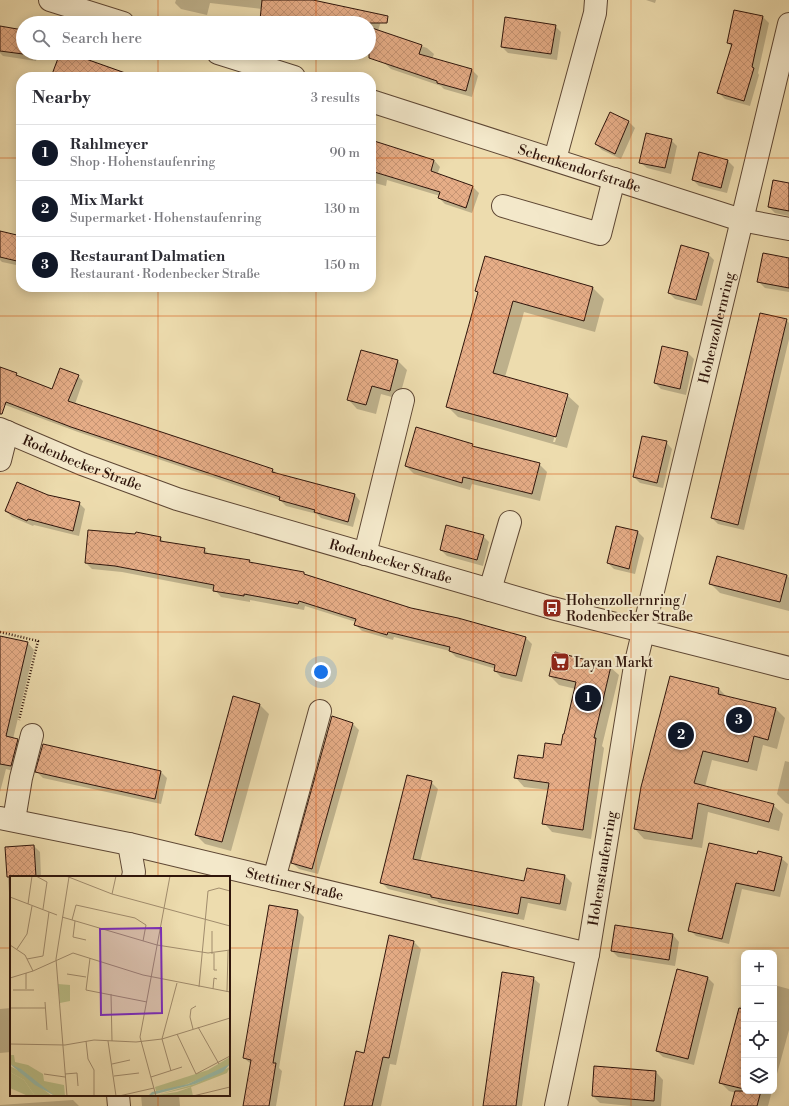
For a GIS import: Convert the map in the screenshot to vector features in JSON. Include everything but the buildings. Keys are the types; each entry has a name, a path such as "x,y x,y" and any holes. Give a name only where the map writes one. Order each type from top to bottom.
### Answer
{"street":[{"path":"50,0 101,16"},
{"path":"555,160 593,20 596,0"},
{"name":"Hohenzollernring","path":"643,631 789,24"},
{"path":"240,60 278,72"},
{"name":"Schenkendorfstraße","path":"376,103 741,220 789,229"},
{"path":"503,206 600,234 614,179"},
{"path":"365,554 403,400"},
{"path":"0,460 4,431"},
{"name":"Rodenbecker Straße","path":"4,431 82,464 177,499 552,608 789,668"},
{"path":"490,590 510,522"},
{"name":"Hohenstaufenring","path":"556,1106 588,954 635,666 643,631"},
{"path":"274,879 320,711"},
{"path":"7,819 20,778 25,730"},
{"name":"Stettiner Straße","path":"7,819 129,844 588,954"},
{"path":"129,844 134,872 133,876"},
{"path":"118,1096 119,1106"}],"path":[{"path":"0,632 38,641 25,730"}],"place":[{"name":"Hohenzollernring / Rodenbecker Straße","path":"552,608"},
{"name":"Layan Markt","path":"560,662"},
{"name":"Rahlmeyer","path":"588,698"},
{"name":"Restaurant Dalmatien","path":"739,720"},
{"name":"Mix Markt","path":"681,735"}]}
